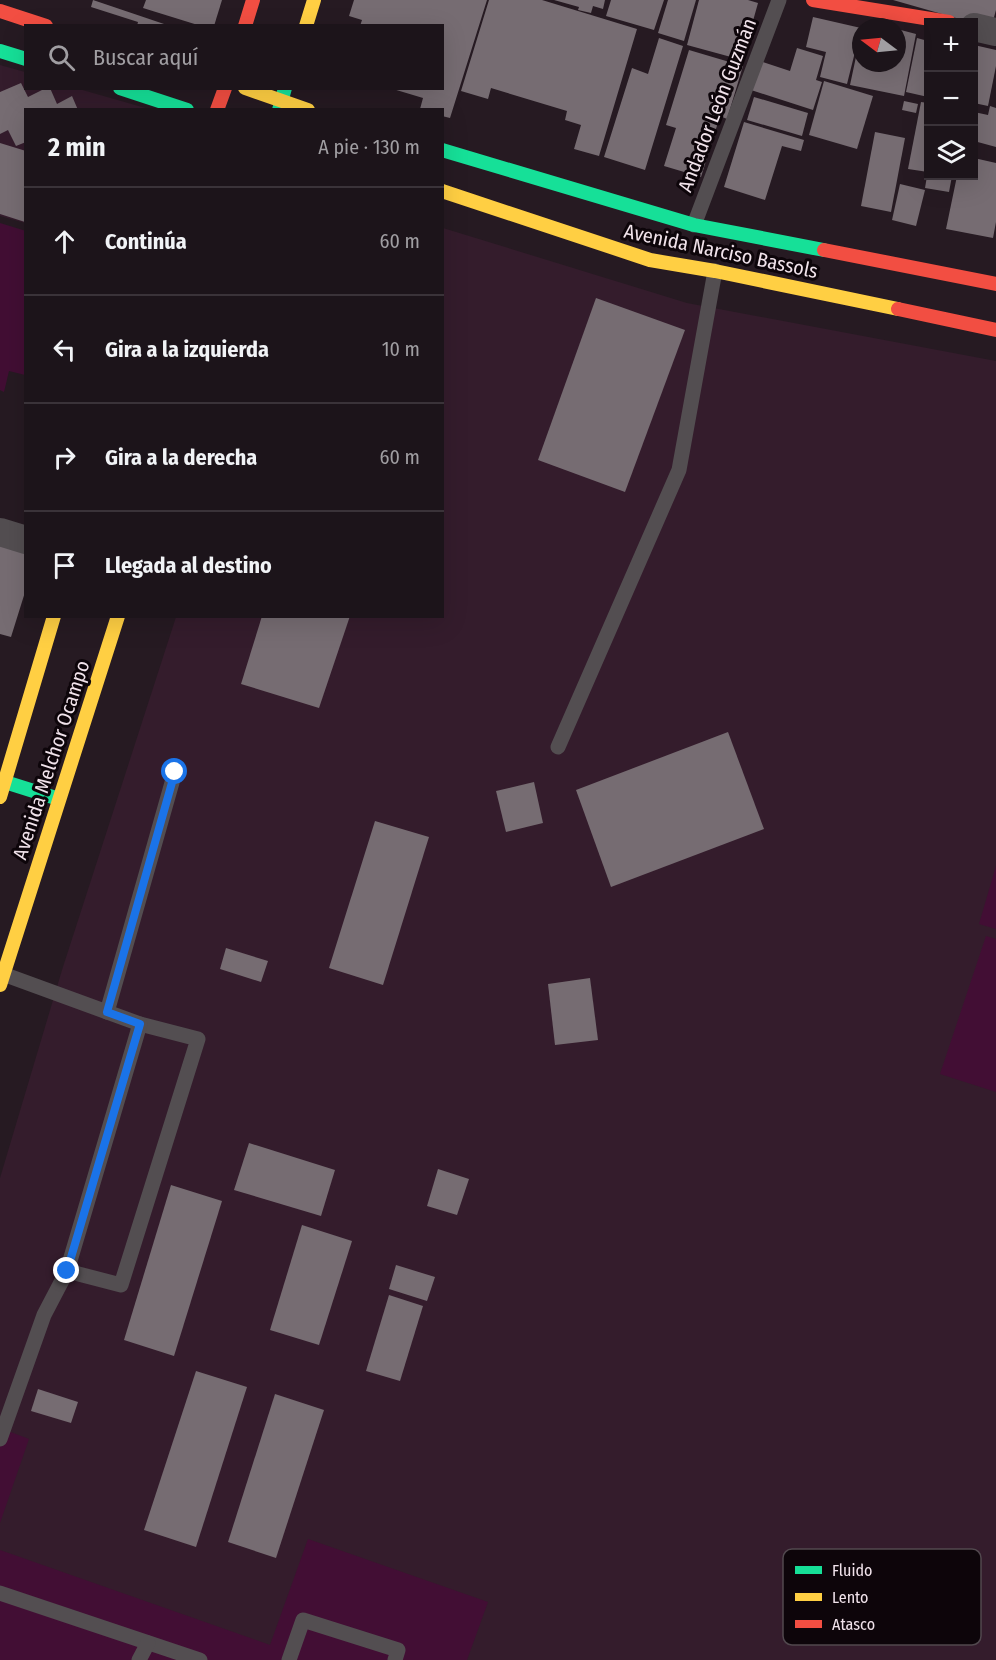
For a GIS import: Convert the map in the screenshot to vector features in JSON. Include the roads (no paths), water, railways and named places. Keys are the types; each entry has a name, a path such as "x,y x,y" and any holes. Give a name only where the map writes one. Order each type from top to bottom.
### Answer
{"street":[{"path":"246,24 253,0"},
{"path":"307,24 314,0"},
{"path":"813,0 924,18"},
{"path":"0,11 40,24"},
{"path":"978,28 996,32"},
{"path":"0,51 24,58"},
{"path":"126,90 181,108"},
{"path":"218,108 224,90"},
{"path":"250,90 303,108"},
{"name":"Avenida Narciso Bassols","path":"444,151 694,225 996,284"},
{"name":"Avenida Narciso Bassols","path":"444,192 650,260 996,330"},
{"path":"0,532 24,539"},
{"name":"Avenida Melchor Ocampo","path":"0,797 53,618"},
{"name":"Avenida Melchor Ocampo","path":"2,980 117,618"},
{"path":"5,782 59,799"}],"lane":[{"name":"Andador León Guzmán","path":"694,225 779,0"},
{"path":"558,747 679,470 715,272"},
{"path":"107,1012 175,772"},
{"path":"2,980 140,1024 198,1039 121,1285 67,1271"},
{"path":"0,1439 44,1315 67,1271 140,1024"},
{"path":"0,1593 200,1660"},
{"path":"289,1660 303,1620 398,1650 395,1660"},
{"path":"139,1660 148,1643"}]}
